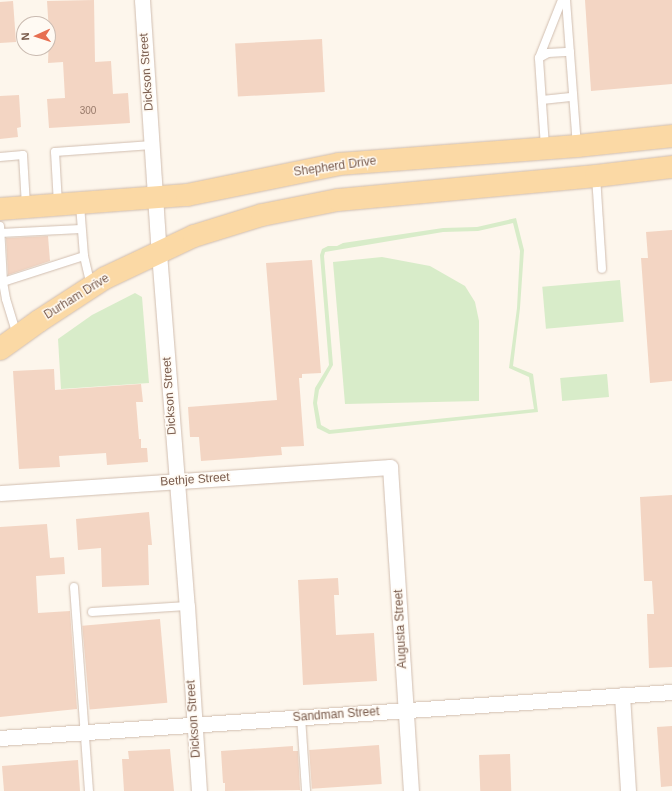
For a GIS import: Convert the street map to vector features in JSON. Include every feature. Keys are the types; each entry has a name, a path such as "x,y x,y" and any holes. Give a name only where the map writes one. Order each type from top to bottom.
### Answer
{"main road":[{"name":"Shepherd Drive","path":"0,209 155,198 219,190 339,164 577,146 672,136"},
{"path":"556,180 568,167 577,146"},
{"path":"159,253 194,236 262,215 338,200 556,180 672,167"},
{"name":"Durham Drive","path":"8,343 105,278 159,253"}],"street":[{"name":"Dickson Street","path":"142,0 176,482 187,606 199,791"},
{"name":"Bethje Street","path":"0,493 390,467"},
{"name":"Augusta Street","path":"390,467 411,791"},
{"name":"Sandman Street","path":"0,738 672,692"},
{"path":"622,695 628,791"}],"lane":[{"path":"545,148 539,58 562,0"},
{"path":"566,0 577,146"},
{"path":"539,58 548,53 570,52"},
{"path":"542,100 573,97"},
{"path":"58,205 55,152 152,145"},
{"path":"0,157 23,155 26,207"},
{"path":"596,176 602,269"},
{"path":"80,204 84,256 92,287"},
{"path":"0,226 8,343"},
{"path":"0,233 81,229"},
{"path":"3,282 84,256"},
{"path":"74,587 89,791"},
{"path":"92,612 187,606"},
{"path":"301,717 306,791"}],"green space":[{"path":"516,218 524,250 520,308 513,366 533,374 538,412 329,434 317,428 313,403 315,388 329,365 320,255 322,249 328,246 337,246 343,243 443,228 477,227","holes":["513,223 520,251 517,308 509,368 529,377 534,409 330,430 321,425 317,403 319,390 333,365 324,256 325,252 443,232 478,231"]},
{"path":"382,257 430,266 465,286 475,302 479,321 479,401 345,404 333,262"},
{"path":"620,280 624,322 546,329 542,287"},
{"path":"135,293 142,297 149,383 61,389 58,339 92,315"},
{"path":"607,374 609,397 562,401 560,378"}],"building":[{"path":"94,0 95,62 111,61 113,94 128,93 130,123 49,128 47,99 65,98 63,62 48,63 48,56 56,56 56,16 48,16 47,1"},
{"path":"585,0 672,0 672,84 591,91"},
{"path":"13,1 16,42 0,43 0,2"},
{"path":"322,39 325,92 238,96 235,44"},
{"path":"19,95 21,127 17,128 18,137 0,139 0,96"},
{"path":"672,230 672,381 650,383 641,258 648,258 646,232"},
{"path":"48,236 50,261 8,275 6,238"},
{"path":"312,260 321,373 302,374 302,378 299,378 304,446 281,447 282,455 201,461 199,437 190,437 188,407 277,400 266,263"},
{"path":"54,369 55,390 141,384 143,402 136,402 139,439 141,439 141,448 147,448 148,462 107,465 106,453 59,456 60,467 19,469 13,371"},
{"path":"672,495 672,667 649,668 647,614 654,614 652,581 644,581 640,497"},
{"path":"149,512 152,545 148,545 149,585 102,587 101,548 78,550 76,519"},
{"path":"47,524 50,558 64,557 65,574 36,576 38,613 70,611 77,709 0,717 0,527"},
{"path":"338,578 339,595 334,595 336,635 374,633 377,681 303,685 298,580"},
{"path":"160,619 167,703 90,709 82,626"},
{"path":"672,726 672,786 661,787 657,727"},
{"path":"379,745 382,784 312,789 309,750"},
{"path":"293,746 293,751 298,751 300,790 225,791 221,751"},
{"path":"170,749 174,791 124,791 122,759 129,759 128,751"},
{"path":"510,754 511,791 480,791 479,755"},
{"path":"78,760 80,791 4,791 2,766"}]}
